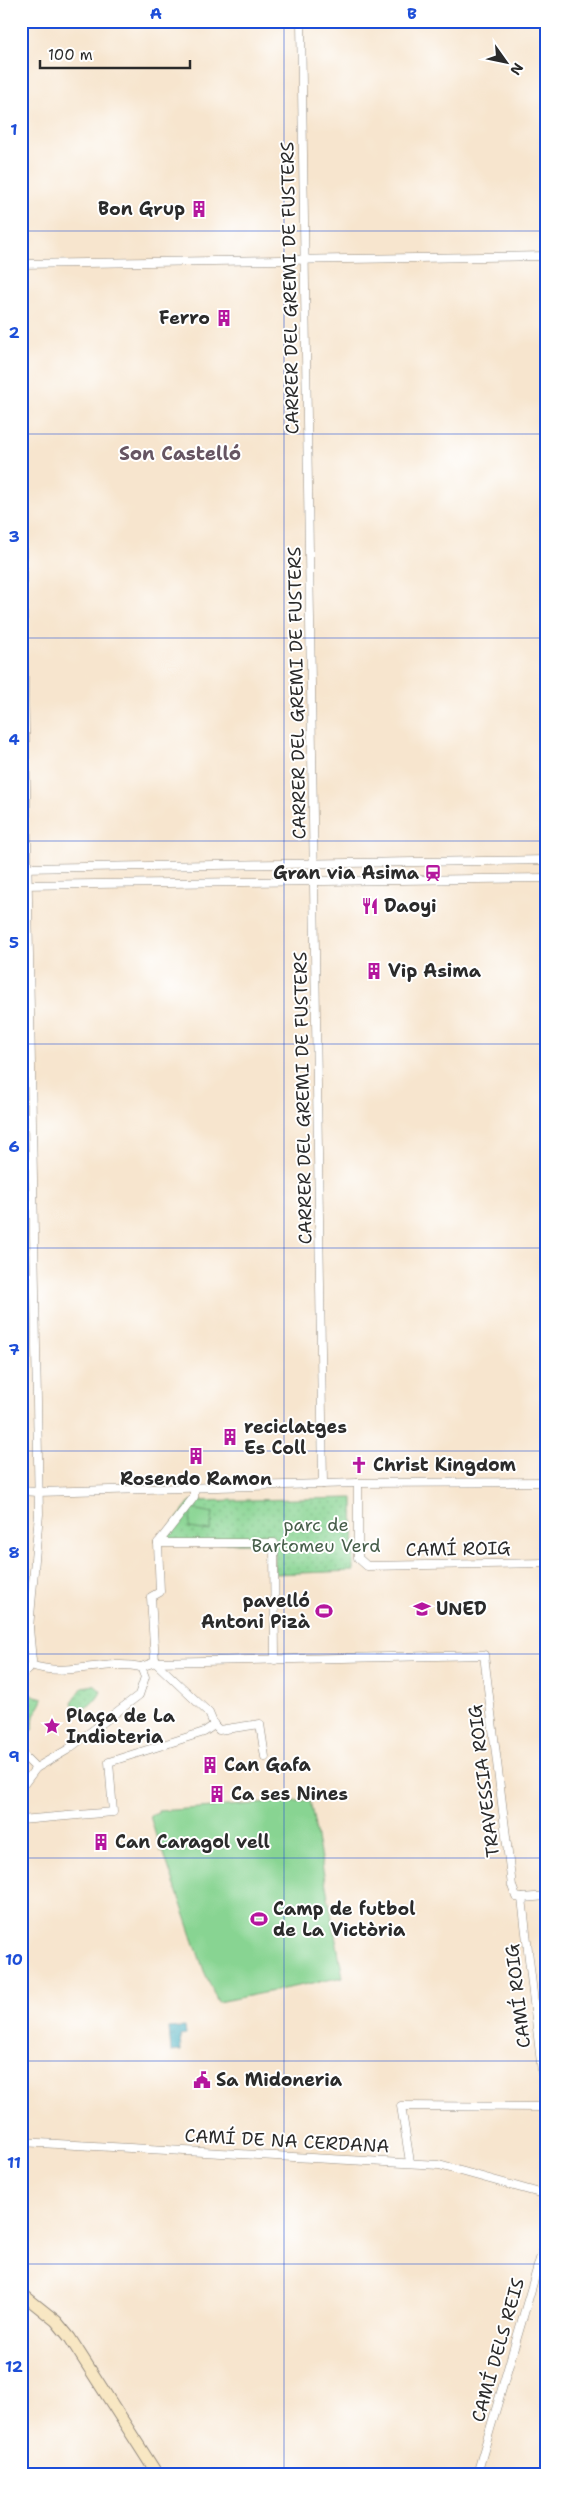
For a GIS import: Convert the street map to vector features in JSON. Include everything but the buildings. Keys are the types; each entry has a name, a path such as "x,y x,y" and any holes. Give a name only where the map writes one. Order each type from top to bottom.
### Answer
{"street":[{"name":"CARRER DEL GREMI DE FUSTERS","path":"301,21 315,863 322,1484"},
{"path":"21,264 547,256"},
{"path":"21,508 25,885 39,1514 29,1628 31,1665"},
{"path":"25,868 547,860"},
{"path":"25,885 315,883 547,878"},
{"path":"21,1491 358,1483 547,1482"},
{"name":"CAMÍ ROIG","path":"358,1483 358,1558 366,1566 547,1563"},
{"path":"194,1488 194,1497 158,1542 160,1592 150,1597 155,1662 209,1713 214,1725 219,1730 260,1724 265,1758"},
{"path":"31,1665 41,1669 59,1670 124,1663 141,1667 155,1662 275,1660 274,1543 158,1542"},
{"path":"21,1636 29,1628"},
{"path":"21,1644 30,1652"},
{"name":"TRAVESSIA ROIG","path":"275,1660 484,1655 512,1886 516,1897 522,1898"},
{"path":"21,1674 31,1665"},
{"path":"21,1788 36,1768 67,1750 139,1695 145,1678 141,1667"},
{"path":"21,1820 113,1812 109,1762 204,1732 214,1725"},
{"path":"21,1753 36,1768"},
{"path":"522,1898 547,1896"},
{"name":"CAMÍ ROIG","path":"522,1898 546,2111"},
{"path":"410,2162 401,2106 546,2111"},
{"name":"CAMÍ DE NA CERDANA","path":"21,2142 439,2164 547,2195"},
{"name":"CAMÍ DELS REIS","path":"477,2474 547,2235"},
{"path":"21,2293 56,2321 70,2338 156,2474"}],"green space":[{"name":"parc de Bartomeu Verd","path":"353,1498 354,1571 274,1574 274,1543 158,1543 191,1501"},
{"path":"192,1509 213,1513 210,1531 189,1528"},
{"path":"94,1685 101,1691 100,1694 87,1707 75,1711 72,1702 83,1687"},
{"path":"28,1694 43,1698 34,1716 31,1731 21,1720 21,1697"},
{"name":"Camp de futbol de La Victòria","path":"310,1800 343,1977 218,2002 204,1971 163,1851 161,1853 150,1816 158,1813 158,1811"}],"water":[{"path":"185,2027 186,2035 180,2036 181,2051 171,2052 169,2028"}],"place":[{"name":"Bon Grup","path":"199,209"},
{"name":"Ferro","path":"224,318"},
{"name":"Gran via Asima","path":"433,873"},
{"name":"Daoyi","path":"370,906"},
{"name":"Vip Asima","path":"374,971"},
{"name":"reciclatges Es Coll","path":"230,1437"},
{"name":"Rosendo Ramon","path":"196,1456"},
{"name":"Christ Kingdom","path":"359,1465"},
{"name":"UNED","path":"422,1609"},
{"name":"pavelló Antoni Pizà","path":"324,1611"},
{"name":"Plaça de La Indioteria","path":"52,1726"},
{"name":"Can Gafa","path":"210,1765"},
{"name":"Ca ses Nines","path":"217,1794"},
{"name":"Can Caragol vell","path":"101,1842"},
{"name":"Camp de futbol de La Victòria","path":"259,1919"},
{"name":"Sa Midoneria","path":"202,2080"}],"district":[{"name":"Son Castelló","path":"180,453"}]}
